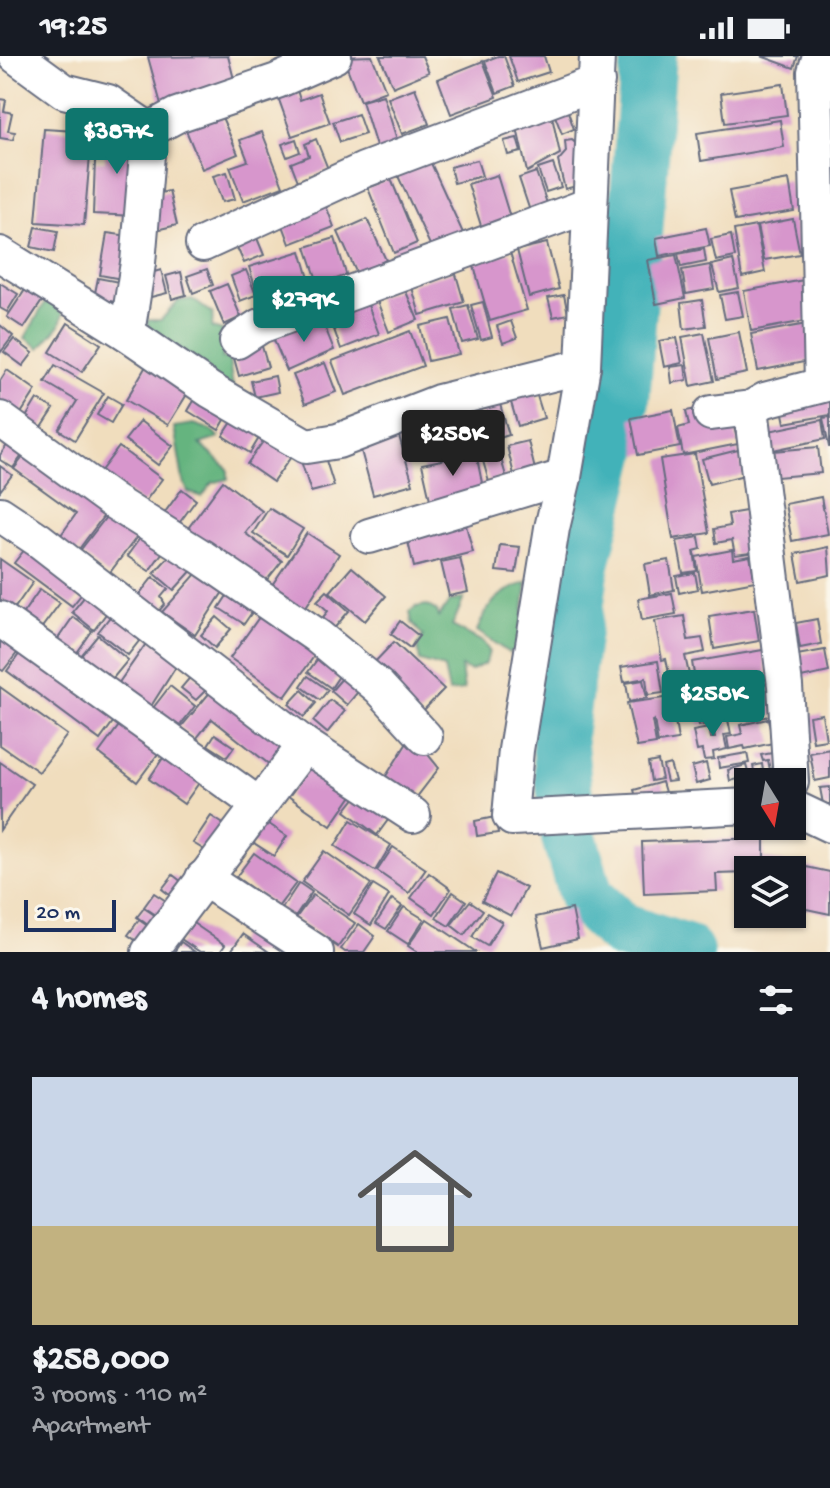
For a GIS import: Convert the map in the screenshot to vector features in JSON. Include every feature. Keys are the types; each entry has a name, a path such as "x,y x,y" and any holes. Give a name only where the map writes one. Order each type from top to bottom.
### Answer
{"street":[{"path":"16,56 64,91 108,102 149,130"},
{"path":"149,130 177,115 277,81 334,56"},
{"path":"711,413 751,408 765,400 826,384 815,72 820,56"},
{"path":"203,244 597,69 583,366 552,528 516,750 510,816 531,819 600,812 651,813 734,807"},
{"path":"127,333 138,263 149,130"},
{"path":"237,341 260,326 590,205"},
{"path":"0,254 127,333 210,390 306,446 338,441 439,402 583,366"},
{"path":"751,408 785,686 790,768"},
{"path":"0,419 114,502 317,636 379,687 425,737"},
{"path":"369,536 564,477"},
{"path":"0,514 52,549 305,745 413,815"},
{"path":"0,619 259,805"},
{"path":"149,952 305,745"},
{"path":"806,814 830,825"},
{"path":"203,878 308,950"}],"green space":[{"path":"47,299 63,313 60,325 40,348 25,338"},
{"path":"192,299 213,314 212,328 229,333 222,358 229,359 235,401 157,368 147,320 161,320 178,301"},
{"path":"194,424 212,430 219,438 200,444 228,469 228,479 212,483 202,497 188,492 183,480 174,427"},
{"path":"527,582 519,648 509,653 477,631 495,600"},
{"path":"464,598 452,626 483,642 489,651 486,663 470,671 461,667 464,690 449,692 444,668 420,661 417,646 423,636 412,623 410,612 427,605 437,611 439,617 449,602"}],"building":[{"path":"228,56 236,87 162,108 148,57"},
{"path":"372,56 386,91 360,101 343,57"},
{"path":"380,56 422,56 429,72 393,87"},
{"path":"504,56 515,86 497,93 485,61"},
{"path":"509,56 544,56 549,72 518,82"},
{"path":"761,56 798,56 794,68"},
{"path":"483,61 497,97 451,114 438,79"},
{"path":"783,84 787,115 725,123 721,93"},
{"path":"415,88 429,124 402,134 388,98"},
{"path":"297,90 300,100 319,93 330,123 292,136 278,97"},
{"path":"383,95 399,146 378,153 362,101"},
{"path":"0,99 6,100 4,111 12,113 8,131 15,132 13,140 0,138"},
{"path":"565,103 574,129 562,134 552,108"},
{"path":"550,107 560,154 527,172 514,115"},
{"path":"218,108 238,154 202,169 183,123"},
{"path":"358,114 365,134 340,142 333,122"},
{"path":"780,120 784,147 701,161 697,133"},
{"path":"44,129 92,132 84,225 36,222"},
{"path":"105,132 137,132 137,216 93,214 95,161 105,161"},
{"path":"262,132 283,186 243,201 230,167 248,161 240,140"},
{"path":"517,138 521,152 508,155 504,141"},
{"path":"296,139 300,152 287,157 282,144"},
{"path":"316,139 328,169 298,181 291,163 309,156 305,144"},
{"path":"572,140 582,149 584,184 565,189 558,161 566,152 565,141"},
{"path":"477,160 482,176 454,183 450,167"},
{"path":"430,161 463,233 431,247 398,176"},
{"path":"553,164 561,187 546,192 538,169"},
{"path":"227,172 235,199 222,202 213,176"},
{"path":"536,172 550,212 532,217 519,178"},
{"path":"497,175 512,224 483,232 468,184"},
{"path":"391,179 417,243 394,253 368,188"},
{"path":"789,180 794,211 735,221 729,191"},
{"path":"169,191 177,225 152,231 144,197"},
{"path":"322,195 334,227 290,244 278,212"},
{"path":"367,219 386,260 357,274 338,232"},
{"path":"793,219 800,254 764,260 757,226"},
{"path":"252,226 264,255 244,263 231,234"},
{"path":"756,226 765,272 742,277 734,230"},
{"path":"36,227 58,231 54,252 31,247"},
{"path":"706,228 710,246 659,256 656,238"},
{"path":"107,233 129,236 122,279 100,275"},
{"path":"731,235 735,257 716,261 711,239"},
{"path":"335,238 347,277 319,286 306,247"},
{"path":"547,243 559,289 529,297 517,250"},
{"path":"704,249 706,262 681,267 678,254"},
{"path":"301,251 313,292 261,306 249,267"},
{"path":"510,252 527,310 490,321 473,263"},
{"path":"676,255 685,298 656,304 648,260"},
{"path":"733,260 739,288 719,292 712,265"},
{"path":"710,265 714,289 686,294 682,270"},
{"path":"207,269 213,285 193,293 187,276"},
{"path":"161,270 167,293 143,299 137,277"},
{"path":"246,270 256,295 240,301 231,276"},
{"path":"455,271 464,302 420,315 411,284"},
{"path":"181,272 186,295 172,299 166,276"},
{"path":"98,278 119,282 115,302 94,298"},
{"path":"804,280 811,320 751,331 744,291"},
{"path":"31,281 48,292 24,328 7,317"},
{"path":"0,283 18,294 7,312 0,308"},
{"path":"227,284 241,317 224,325 210,291"},
{"path":"404,287 418,320 389,332 376,298"},
{"path":"738,292 743,316 725,319 720,295"},
{"path":"364,295 379,334 341,349 327,310"},
{"path":"564,295 568,314 553,317 548,298"},
{"path":"702,300 706,326 684,329 681,303"},
{"path":"483,302 492,337 481,340 471,305"},
{"path":"468,305 478,339 462,343 453,309"},
{"path":"321,317 334,350 287,371 273,338"},
{"path":"450,319 459,354 428,361 420,326"},
{"path":"511,321 517,338 503,343 497,326"},
{"path":"68,323 101,344 82,372 50,352"},
{"path":"807,324 814,360 758,371 751,334"},
{"path":"0,325 13,336 0,353"},
{"path":"410,331 423,366 345,395 332,361"},
{"path":"739,332 747,373 717,379 709,338"},
{"path":"704,333 714,381 691,386 682,337"},
{"path":"677,338 682,363 664,367 659,341"},
{"path":"14,339 33,353 23,366 4,352"},
{"path":"261,343 268,367 239,376 232,351"},
{"path":"325,363 336,392 305,404 293,375"},
{"path":"55,365 104,393 75,440 59,430 77,401 45,382"},
{"path":"685,365 687,380 672,383 670,367"},
{"path":"146,366 189,391 168,425 126,400"},
{"path":"7,370 36,390 18,418 0,405 0,381"},
{"path":"275,376 278,392 255,397 251,381"},
{"path":"532,380 544,418 518,426 510,399"},
{"path":"198,394 229,413 219,430 188,411"},
{"path":"497,394 509,435 490,441 477,400"},
{"path":"108,396 122,404 111,423 97,415"},
{"path":"37,399 54,409 41,429 25,419"},
{"path":"830,400 830,415 785,423 782,409"},
{"path":"473,402 483,440 448,449 439,411"},
{"path":"707,407 732,418 738,444 683,455 678,428 689,425 686,411"},
{"path":"673,410 680,447 638,455 631,418"},
{"path":"236,416 262,433 250,453 223,436"},
{"path":"830,417 830,447 829,447 823,418"},
{"path":"433,418 441,446 417,453 409,425"},
{"path":"822,420 825,439 773,450 769,431"},
{"path":"140,421 173,446 158,465 125,440"},
{"path":"272,429 298,447 273,482 247,464"},
{"path":"16,433 31,443 13,468 0,460 0,455"},
{"path":"399,436 413,484 373,495 360,447"},
{"path":"528,441 537,478 516,483 507,446"},
{"path":"496,442 506,476 489,482 479,447"},
{"path":"31,447 111,506 76,553 58,539 76,514 14,469"},
{"path":"119,447 162,479 143,504 100,472"},
{"path":"818,447 821,473 777,477 774,451"},
{"path":"738,450 744,475 709,484 702,459"},
{"path":"323,451 334,486 311,492 300,458"},
{"path":"476,453 484,493 431,504 422,464"},
{"path":"695,454 709,533 673,539 660,459"},
{"path":"0,466 12,475 0,491"},
{"path":"223,481 262,511 245,533 282,561 258,591 183,535"},
{"path":"182,489 196,500 172,533 157,523"},
{"path":"821,497 828,534 792,541 785,504"},
{"path":"113,508 142,530 108,575 79,552"},
{"path":"269,508 303,529 287,555 253,533"},
{"path":"752,510 758,552 735,555 732,540 716,543 714,529 730,526 728,514"},
{"path":"463,514 473,552 414,567 405,529"},
{"path":"307,533 339,554 299,618 266,594"},
{"path":"143,534 165,549 149,571 127,556"},
{"path":"699,537 701,549 694,551 697,571 683,573 677,541"},
{"path":"29,544 88,586 72,606 14,563"},
{"path":"500,545 520,547 516,573 496,571"},
{"path":"828,547 830,575 800,581 795,554"},
{"path":"175,550 195,567 174,590 154,573"},
{"path":"732,550 733,559 750,556 755,581 702,591 696,557"},
{"path":"460,558 468,592 449,596 441,562"},
{"path":"0,559 33,582 14,609 0,599"},
{"path":"669,560 674,590 650,595 645,564"},
{"path":"204,565 230,581 195,635 162,612"},
{"path":"352,567 386,596 365,621 330,592"},
{"path":"695,573 698,589 679,593 676,576"},
{"path":"153,577 168,589 161,597 165,604 158,612 138,596"},
{"path":"234,585 259,602 244,624 219,608"},
{"path":"93,586 114,603 94,630 72,612"},
{"path":"40,589 60,603 40,630 21,616"},
{"path":"327,591 349,611 331,632 319,622 328,611 317,601"},
{"path":"672,593 676,614 642,620 638,599"},
{"path":"267,606 322,645 285,697 230,658"},
{"path":"117,608 147,631 128,655 98,632"},
{"path":"754,609 759,641 714,649 709,616"},
{"path":"684,616 688,640 702,638 705,652 685,656 693,693 674,697 666,659 662,660 655,621"},
{"path":"73,617 92,631 76,654 57,640"},
{"path":"217,617 231,629 215,648 201,635"},
{"path":"817,619 821,644 800,648 796,623"},
{"path":"400,621 419,636 410,648 391,634"},
{"path":"0,625 24,644 3,671 0,669"},
{"path":"98,635 128,660 109,683 79,658"},
{"path":"150,638 181,659 151,706 118,684"},
{"path":"28,642 121,711 100,740 7,671"},
{"path":"394,642 444,689 419,715 369,668"},
{"path":"763,650 768,679 697,692 692,662"},
{"path":"825,650 829,672 801,678 797,655"},
{"path":"319,657 341,673 331,688 308,672"},
{"path":"658,661 663,693 648,695 646,678 624,682 621,667"},
{"path":"351,668 367,681 347,705 331,691"},
{"path":"193,674 208,688 196,700 181,688"},
{"path":"308,676 328,690 320,700 301,686"},
{"path":"643,680 647,698 629,702 626,683"},
{"path":"769,683 774,715 749,720 748,711 712,716 709,693"},
{"path":"217,684 288,741 270,765 212,719 196,739 181,727"},
{"path":"170,686 195,706 178,728 153,708"},
{"path":"0,687 67,735 39,772 0,745"},
{"path":"302,690 316,703 304,717 289,704"},
{"path":"671,697 678,740 658,743 654,720 656,744 637,747 627,703"},
{"path":"330,700 345,711 327,733 313,721"},
{"path":"709,712 711,723 699,726 697,715"},
{"path":"822,714 826,740 813,742 809,716"},
{"path":"727,715 731,734 724,735 727,749 713,752 714,759 704,760 702,750 697,751 693,731 709,728 711,738 715,738 712,718"},
{"path":"768,719 773,743 729,749 727,737 742,734 740,725"},
{"path":"121,723 160,751 137,782 99,753"},
{"path":"215,734 234,747 227,757 208,745"},
{"path":"412,735 439,768 416,798 386,776"},
{"path":"830,749 830,778 815,781 810,753"},
{"path":"778,752 781,768 770,768 768,760 763,761 761,755"},
{"path":"747,753 749,763 719,768 718,758"},
{"path":"165,755 201,780 184,804 149,779"},
{"path":"315,757 358,787 331,826 288,796"},
{"path":"658,761 662,779 651,781 648,763"},
{"path":"0,762 32,784 0,830"},
{"path":"706,763 710,780 696,784 692,767"},
{"path":"670,764 675,781 667,782 663,766"},
{"path":"734,768 734,780 730,781 728,770"},
{"path":"662,782 667,799 639,807 634,790"},
{"path":"365,786 396,809 377,835 345,811"},
{"path":"830,787 830,808 824,809 820,788"},
{"path":"254,814 287,836 274,856 240,834"},
{"path":"211,816 228,827 211,854 193,843"},
{"path":"495,817 498,833 477,836 475,821"},
{"path":"351,820 391,845 375,871 335,846"},
{"path":"764,840 764,856 734,856 734,873 716,874 717,891 644,894 642,842"},
{"path":"393,847 426,869 409,893 377,871"},
{"path":"324,851 371,884 349,915 302,882"},
{"path":"254,853 296,883 278,907 236,877"},
{"path":"806,867 830,872 830,914 806,909"},
{"path":"429,873 451,889 434,914 411,898"},
{"path":"496,873 526,888 511,916 482,901"},
{"path":"173,875 187,886 176,900 162,889"},
{"path":"299,883 312,892 294,919 281,910"},
{"path":"373,885 389,895 371,925 354,914"},
{"path":"453,892 466,901 449,926 436,918"},
{"path":"154,893 169,903 159,917 144,907"},
{"path":"313,895 355,923 338,947 296,918"},
{"path":"392,899 402,906 386,929 376,923"},
{"path":"470,901 483,910 464,935 451,925"},
{"path":"404,907 424,919 408,944 388,931"},
{"path":"144,908 159,918 152,928 137,917"},
{"path":"572,909 578,939 543,947 536,917"},
{"path":"487,913 502,922 487,946 472,937"},
{"path":"427,919 476,952 417,952 408,946"},
{"path":"139,920 152,929 141,944 128,935"},
{"path":"193,923 225,945 220,952 200,952 181,939"},
{"path":"359,924 375,936 364,952 345,952 341,949"},
{"path":"243,934 269,952 231,951"},
{"path":"181,942 195,952 174,952"}],"waterway":[{"path":"649,56 622,400 582,564 559,735 569,837 587,899 622,931 686,952"}]}
